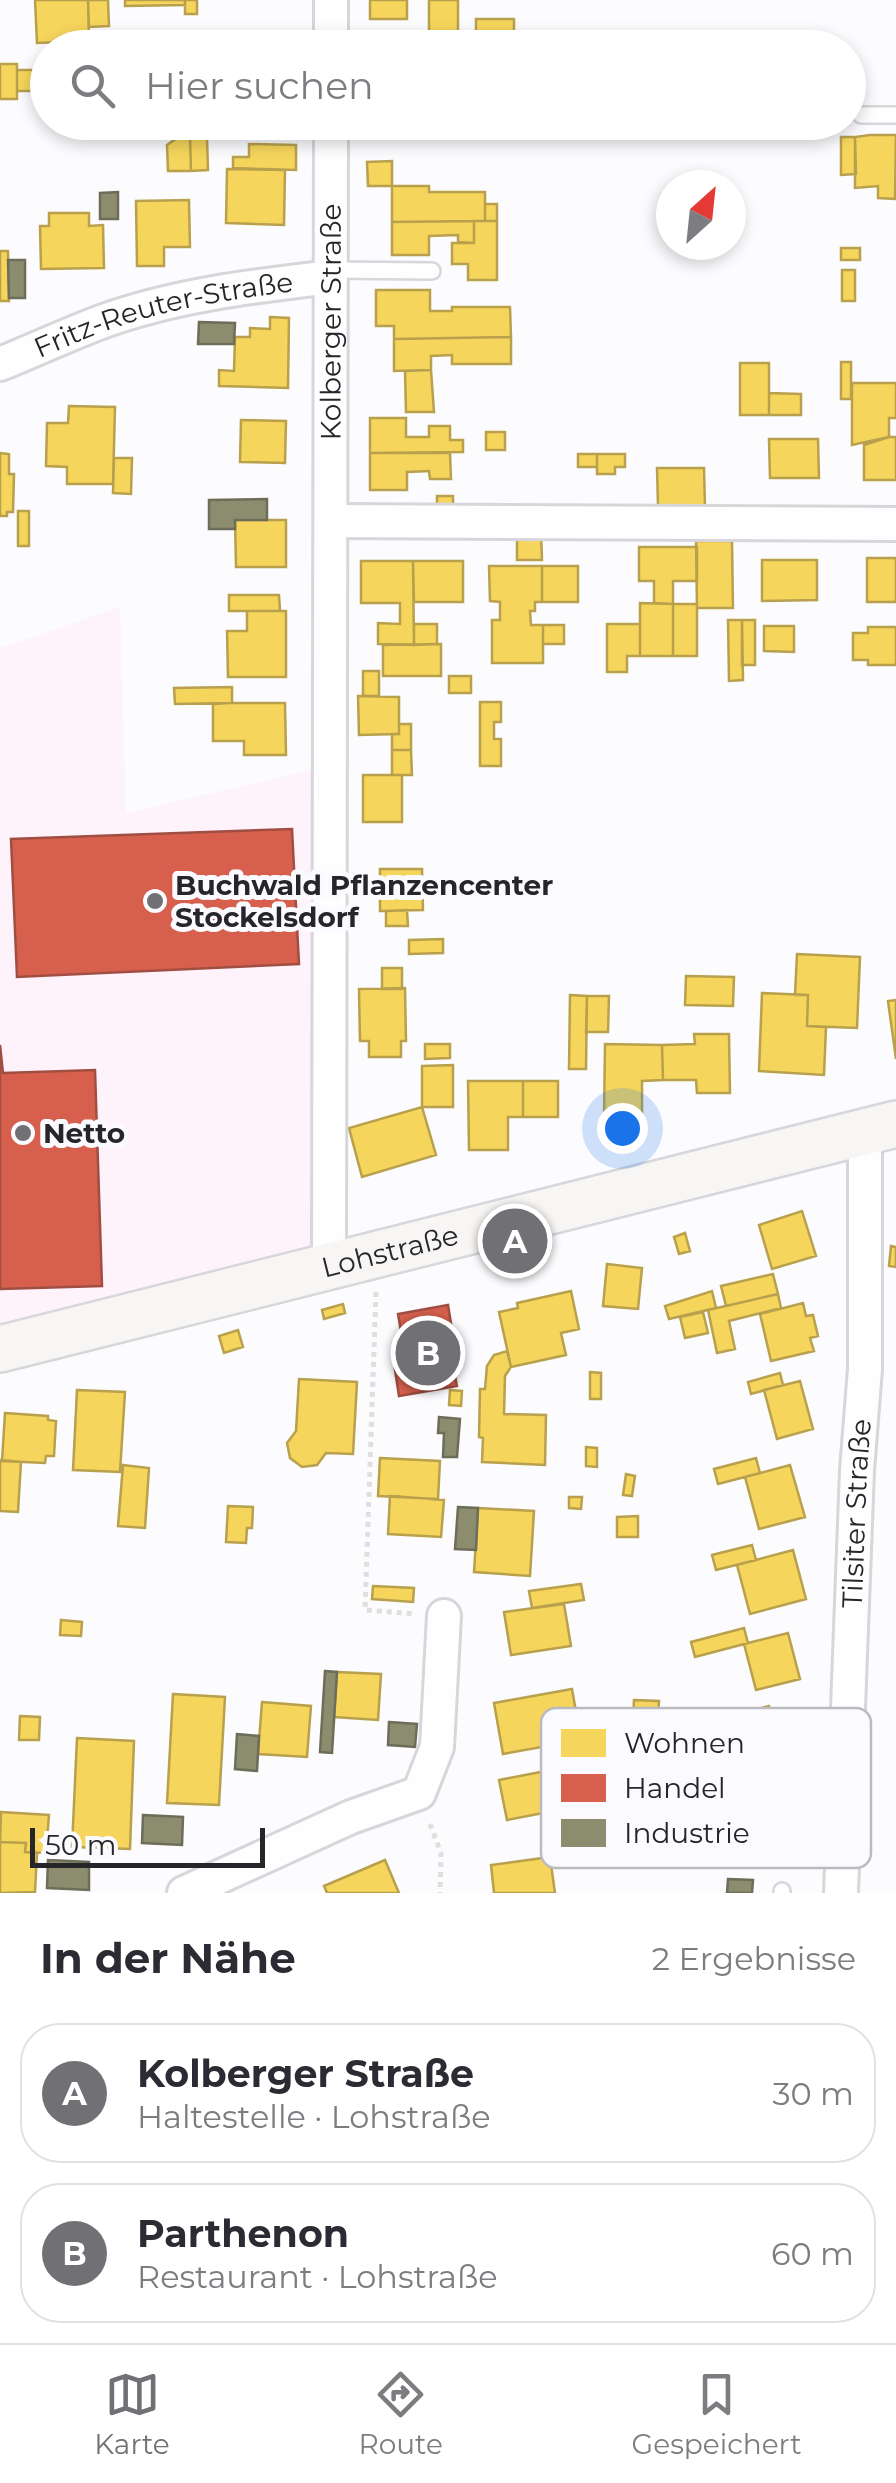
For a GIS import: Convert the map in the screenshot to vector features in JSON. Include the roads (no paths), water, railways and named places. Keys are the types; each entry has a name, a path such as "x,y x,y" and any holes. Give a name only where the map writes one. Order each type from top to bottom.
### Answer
{"main road":[{"name":"Lohstraße","path":"0,1349 881,1128"}],"street":[{"path":"331,0 331,30"},
{"name":"Kolberger Straße","path":"330,1267 331,140"},
{"name":"Fritz-Reuter-Straße","path":"0,364 104,321 224,290 332,273"},
{"path":"332,521 896,524"},
{"name":"Tilsiter Straße","path":"848,1708 857,1470 880,1370 881,1128"},
{"path":"184,1893 351,1817 419,1793 437,1747 444,1616"},
{"name":"Tilsiter Straße","path":"841,1893 842,1868"}],"lane":[{"path":"866,115 896,115"},
{"path":"332,273 432,270"}],"place":[{"name":"Buchwald Pflanzencenter Stockelsdorf","path":"155,901"},
{"name":"Netto","path":"23,1133"},
{"name":"Kolberger Straße","path":"515,1241"},
{"name":"Parthenon","path":"428,1353"}]}
